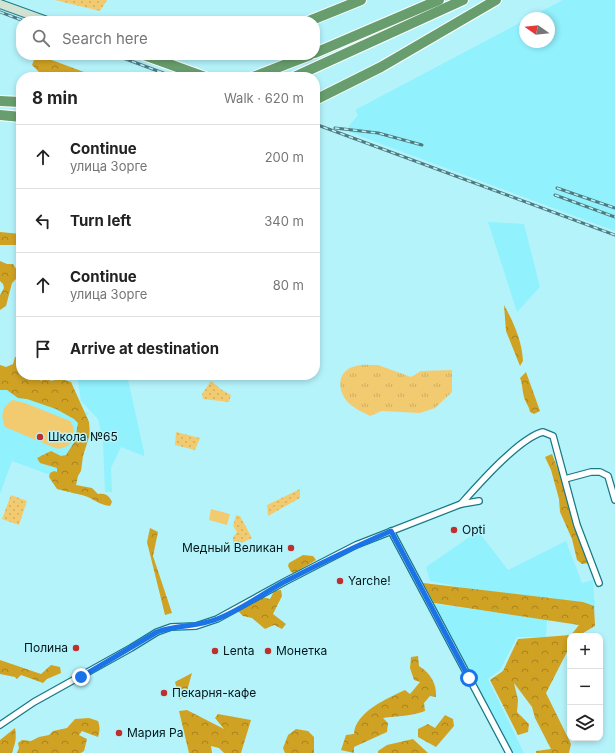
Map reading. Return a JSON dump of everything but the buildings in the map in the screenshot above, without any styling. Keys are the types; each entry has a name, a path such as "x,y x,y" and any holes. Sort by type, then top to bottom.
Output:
{"highway":[{"path":"320,17 361,0"},
{"path":"320,51 439,0"},
{"path":"305,72 463,0"},
{"path":"320,98 381,67 496,0"},
{"path":"158,60 191,72"},
{"path":"266,72 297,60"},
{"path":"0,101 16,102"},
{"path":"0,115 16,117"}],"street":[{"path":"0,4 33,16"},
{"path":"461,504 482,481 520,446 537,434 543,432 553,436 577,525 599,583"},
{"path":"564,479 591,472 604,474 608,476 615,500"},
{"path":"0,725 34,702 81,677 157,632 170,627 196,626 217,619 286,581 356,546 461,504 480,501"},
{"path":"391,531 508,753"}],"shaded area":[{"path":"563,0 615,0 615,231 349,132 349,126 358,115 355,110 519,23 519,48 555,48 555,12 540,12"},
{"path":"488,222 524,224 540,287 517,312"},
{"path":"78,380 128,380 144,456 121,447 111,468 112,492 105,492 103,443 98,419 81,401"},
{"name":"Школа №65","path":"0,381 88,413 64,480 12,461 0,494"},
{"path":"478,531 508,570 566,541 582,583 593,580 595,608 518,598 430,581 426,567"},
{"path":"434,604 547,619 546,637 517,637 500,670 488,679 524,753 514,753"}],"green space":[{"path":"55,0 107,0 100,11"},
{"path":"34,60 52,60 84,72 39,72 32,65"},
{"path":"0,232 16,234 16,245 0,245"},
{"path":"0,261 7,264 13,264 16,269 16,279 12,283 6,306 0,310 0,295 4,288 0,281"},
{"path":"504,305 519,339 523,361 520,366 506,331"},
{"path":"16,357 16,380 64,380 71,382 89,422 90,434 76,485 92,488 98,494 106,495 112,502 110,506 83,495 57,489 49,477 50,473 54,471 57,472 57,468 40,463 37,458 51,451 61,456 66,455 75,441 78,423 74,419 56,409 27,399 18,398 7,390 0,390 0,365 6,367 13,364"},
{"path":"361,365 378,365 411,377 421,371 452,370 452,392 435,408 420,413 382,411 370,416 355,408 346,400 340,383 344,372 349,368"},
{"path":"526,372 540,411 534,414 530,412 523,395 520,378"},
{"path":"211,381 231,395 229,402 203,399 202,394"},
{"path":"13,400 25,403 70,421 74,430 72,440 65,447 55,448 5,427 2,415 3,411 6,405"},
{"path":"176,432 200,438 195,450 175,445"},
{"path":"552,454 565,487 590,563 582,564 577,560 572,539 560,512 559,499 551,470 545,457"},
{"path":"300,489 300,498 268,516 267,505"},
{"path":"11,495 27,501 19,525 2,519"},
{"path":"211,509 230,514 227,525 209,520"},
{"path":"236,515 240,516 252,538 233,547 233,537 237,532 233,526"},
{"path":"150,528 158,532 153,556 172,613 165,615 147,542"},
{"path":"303,555 313,556 316,560 294,573 291,572 288,566 289,563"},
{"path":"423,583 583,602 594,606 595,626 583,633 573,633 579,625 434,603"},
{"path":"281,590 282,596 273,614 286,624 282,629 274,625 265,629 252,618 243,616 238,611 262,597 270,599 274,591"},
{"path":"567,635 567,652 546,693 567,736 567,741 570,741 571,744 569,753 536,753 536,751 551,749 535,718 532,707 514,683 518,700 517,712 529,724 528,732 518,735 490,680 503,671 518,639"},
{"path":"418,656 419,666 432,679 436,692 436,697 430,696 424,703 425,711 410,715 383,718 388,723 387,732 354,747 354,753 341,750 346,735 354,734 360,719 366,713 382,702 405,690 410,694 420,682 414,680 410,668 411,657"},
{"path":"0,660 41,674 51,665 60,667 61,673 47,679 43,683 21,675 17,679 15,677 0,674"},
{"path":"192,673 187,691 180,700 175,682"},
{"path":"187,710 224,729 215,718 218,714 251,720 241,753 224,753 219,748 211,746 212,753 189,753 179,711"},
{"path":"445,715 453,719 454,726 436,747 418,737 418,729 428,724 435,728"},
{"path":"89,718 98,721 100,729 99,735 98,737 82,731 79,735 87,739 84,751 81,753 17,753 19,748 18,743 22,740 31,741 39,737 49,735 53,731 67,728 75,719"},
{"path":"15,728 16,739 12,753 0,753 0,740"},
{"path":"296,729 308,731 314,737 314,753 285,753 283,748 288,735"},
{"path":"413,739 428,753 378,753 378,751 387,745"}],"railway":[{"path":"0,12 16,18"},
{"path":"128,60 161,72"},
{"path":"320,126 615,235"},
{"path":"335,128 378,133 422,145"},
{"path":"557,188 615,208"},
{"path":"555,195 615,217"}],"place":[{"name":"Школа №65","path":"40,437"},
{"name":"Opti","path":"454,530"},
{"name":"Медный Великан","path":"291,548"},
{"name":"Yarche!","path":"340,581"},
{"name":"Полина","path":"76,648"},
{"name":"Lenta","path":"215,651"},
{"name":"Монетка","path":"268,651"},
{"name":"Пекарня-кафе","path":"164,693"},
{"name":"Мария Ра","path":"119,733"}],"route":[{"path":"81,677 157,632 170,627 196,626 217,619 286,581 356,546 391,531 411,566 469,678"}]}
